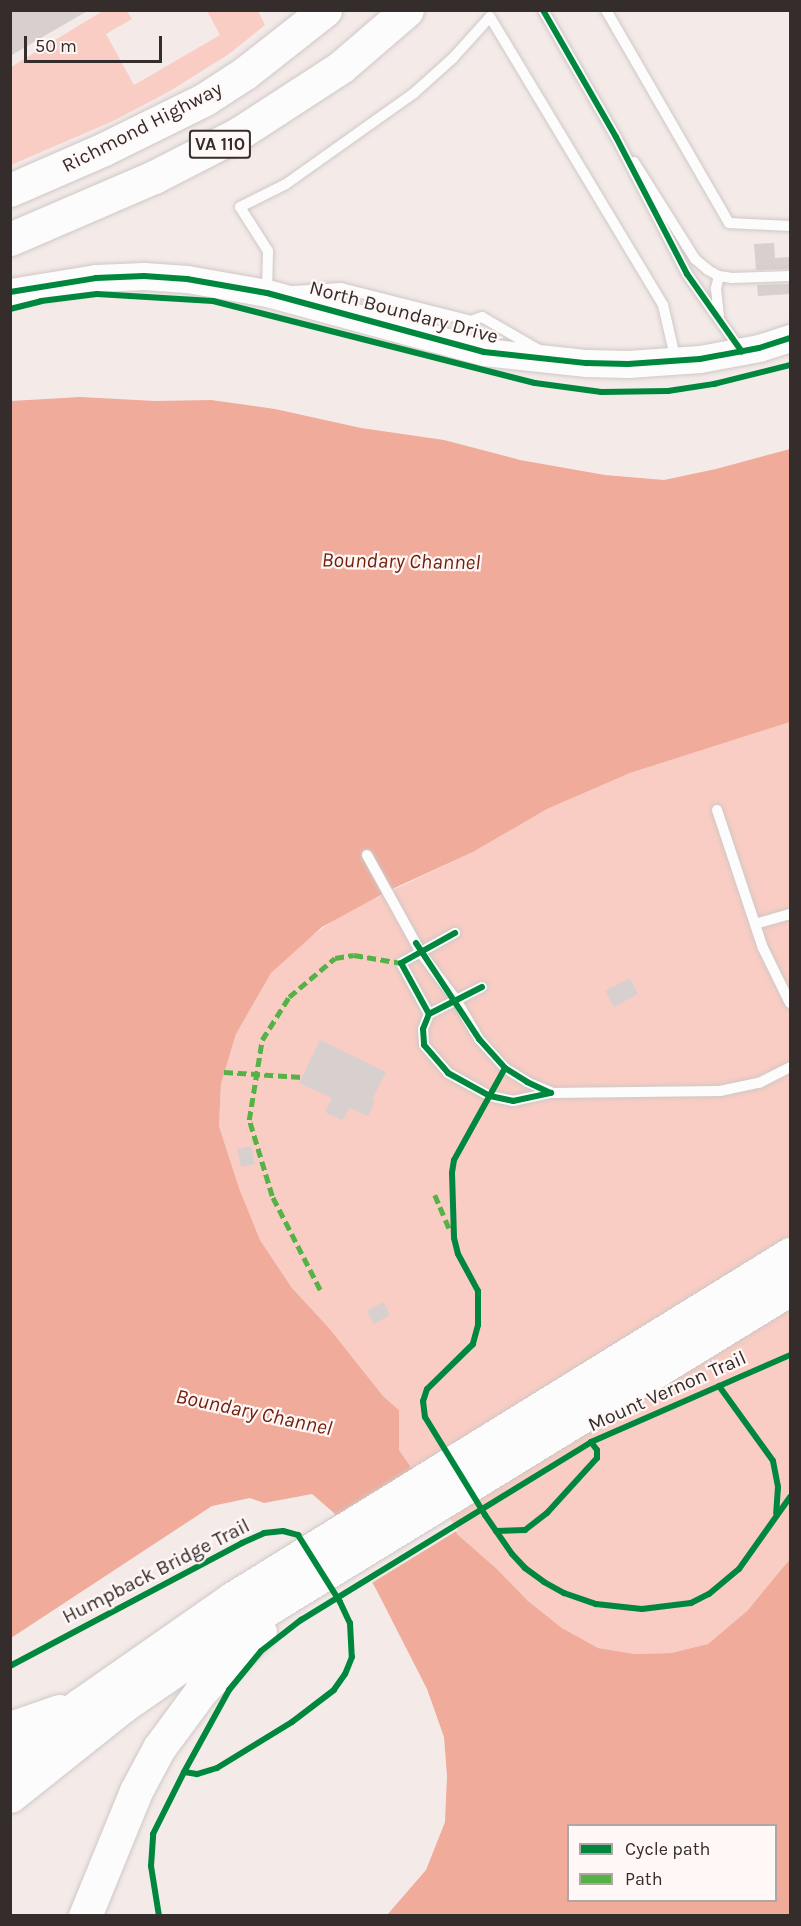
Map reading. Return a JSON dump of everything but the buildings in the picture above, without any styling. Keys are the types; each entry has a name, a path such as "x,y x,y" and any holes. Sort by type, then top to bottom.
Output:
{"highway":[{"name":"Richmond Highway","path":"10,190 114,144 205,99 245,73 325,10"},
{"name":"VA 110","path":"10,239 154,177 238,134 341,67 407,10"},
{"path":"10,1761 81,1704 184,1630 283,1583 491,1453 790,1254"},
{"path":"491,1453 790,1288"},
{"path":"10,1796 123,1706 238,1627 283,1583"},
{"path":"85,1916 136,1791 159,1748 201,1691 240,1649 276,1617 283,1583"},
{"path":"10,1728 81,1704"}],"street":[{"name":"North Boundary Drive","path":"10,292 96,278 144,276 210,282 267,293 484,352 609,364 676,362 742,352 790,338"}],"lane":[{"path":"543,10 616,137 673,248 721,324 742,352"},
{"path":"606,10 729,223 790,226"},
{"path":"267,293 268,251 240,207 286,184 414,93 453,58 490,17 663,305 676,362"},
{"path":"616,137 648,182 695,259 719,276 750,278 790,276"},
{"path":"719,276 716,308 721,324"},
{"path":"717,810 754,924 770,966 790,1003"},
{"path":"367,855 421,952 456,1000 479,1039 505,1068 551,1093"},
{"path":"754,924 790,914"},
{"path":"429,1014 401,963 455,933"},
{"path":"482,987 429,1014 423,1029 423,1045 448,1073 490,1096 513,1101 551,1093 720,1091 759,1083 790,1067"}],"shaded area":[{"path":"127,11 132,19 106,34 134,85 220,35 207,11 258,11 265,25 229,54 170,91 113,121 11,165 11,67 101,12"},
{"path":"790,722 790,1559 747,1611 708,1644 671,1653 635,1654 598,1648 562,1628 528,1601 497,1569 458,1535 399,1450 399,1410 383,1396 329,1328 292,1288 260,1240 239,1188 219,1126 221,1084 236,1034 271,973 301,944 342,914 473,852 547,809 630,773"}],"water":[{"name":"Boundary Channel","path":"80,397 155,401 211,400 275,409 361,428 444,440 520,460 605,475 664,480 790,449 790,722 630,773 547,809 473,852 390,890 322,927 271,973 236,1034 221,1084 219,1126 239,1188 260,1240 292,1288 329,1328 383,1396 399,1410 399,1450 458,1535 497,1569 528,1601 562,1628 598,1648 635,1654 671,1653 708,1644 747,1611 790,1559 790,1915 387,1915 426,1870 445,1822 447,1776 444,1737 427,1689 377,1591 334,1513 312,1494 264,1503 250,1498 212,1506 11,1638 11,401"}],"pier":[{"path":"416,1470 458,1530 370,1584 335,1521"}],"marked path":[{"path":"320,1290 272,1196 249,1120 262,1040 289,997 335,958 354,955 401,963"},
{"path":"224,1072 302,1077"},
{"path":"435,1195 450,1230"}],"cycle path":[{"path":"543,10 616,137 687,274 742,352"},
{"path":"10,292 96,278 144,276 187,279 267,293 484,352 586,363 628,364 700,359 759,348 790,338"},
{"path":"10,309 41,301 97,294 213,301 535,383 601,392 668,391 714,384 790,365"},
{"path":"429,1014 401,963 455,933"},
{"path":"416,943 479,1039 505,1068 551,1093"},
{"path":"482,987 429,1014 423,1029 424,1045 448,1073 490,1096 513,1101 551,1093"},
{"path":"505,1068 454,1160 452,1173 454,1238 458,1254 478,1291 478,1325 473,1344 427,1389 423,1401 425,1417 485,1515 512,1554 525,1568 544,1582 564,1593 596,1604 642,1609 691,1603 709,1594 739,1569 790,1497"},
{"name":"Mount Vernon Trail","path":"159,1916 151,1866 153,1834 229,1690 261,1651 301,1620 591,1442 790,1355"},
{"name":"Mount Vernon Trail","path":"719,1386 773,1461 778,1487 776,1513"},
{"name":"Mount Vernon Trail","path":"496,1531 525,1530 547,1513 597,1458 597,1450 591,1442"},
{"name":"Humpback Bridge Trail","path":"10,1666 242,1543 264,1533 283,1531 298,1535 340,1602 350,1623 352,1657 345,1674 334,1690 292,1722 217,1768 197,1774 184,1772"}]}
